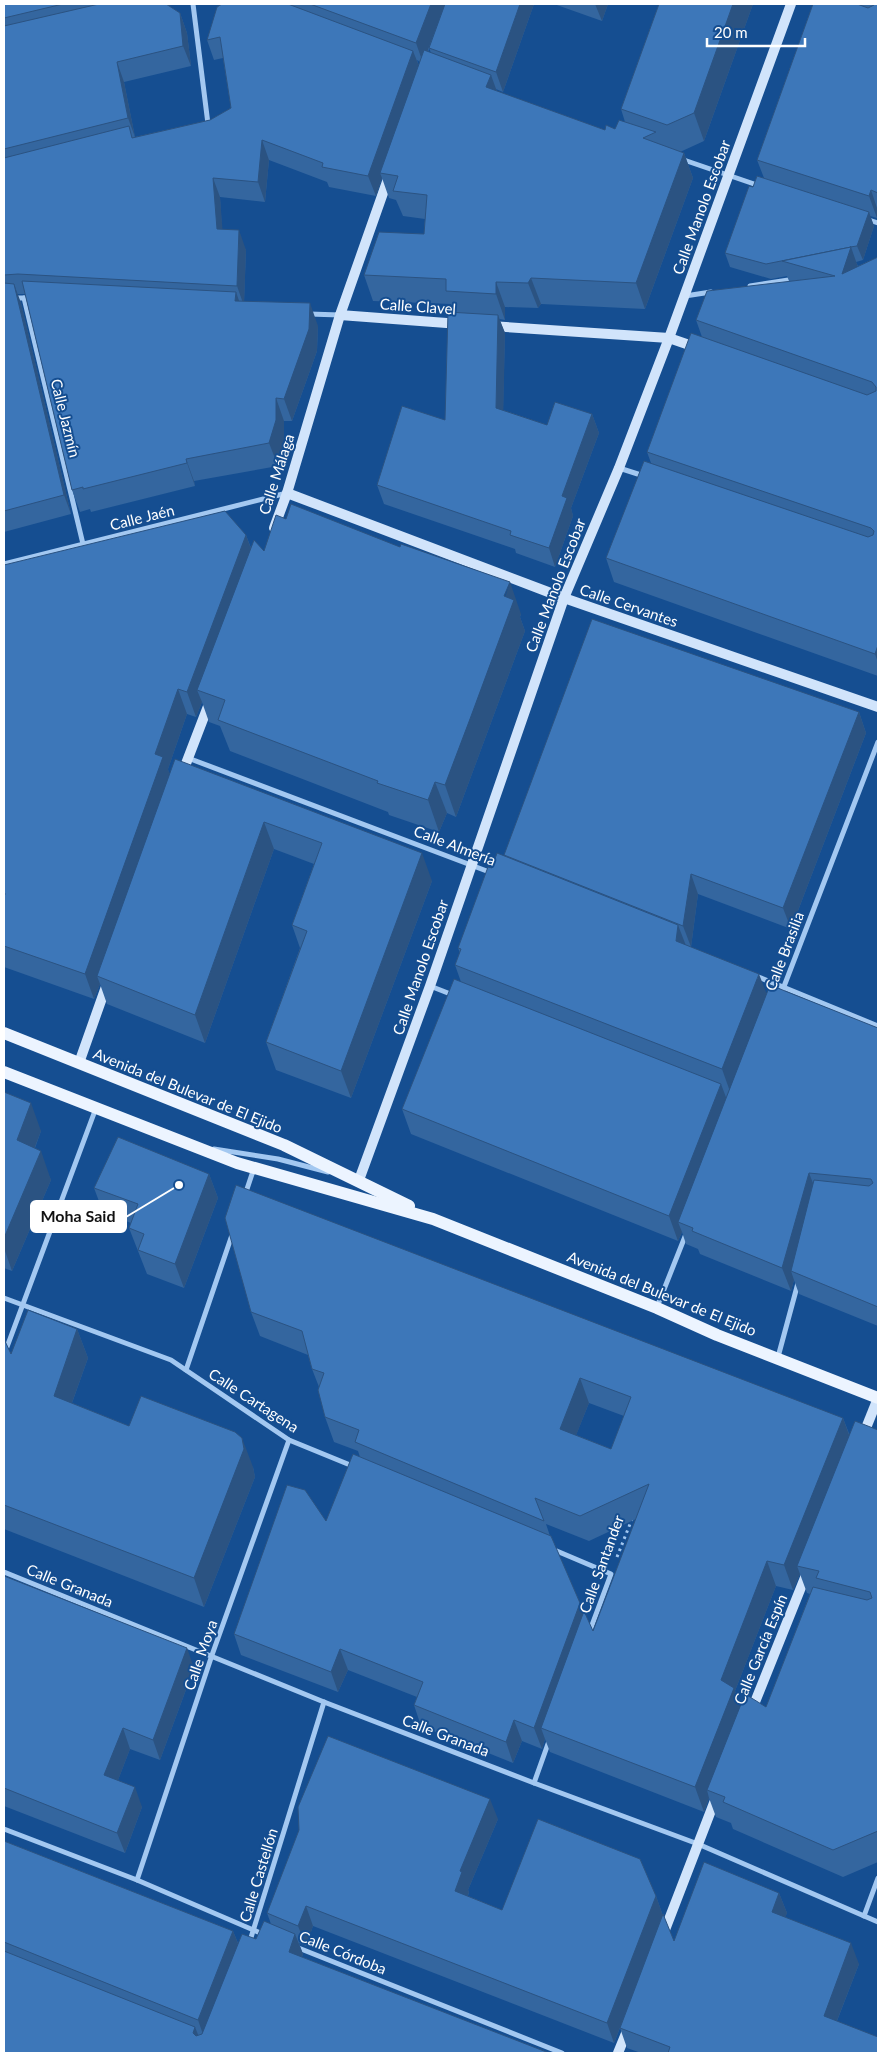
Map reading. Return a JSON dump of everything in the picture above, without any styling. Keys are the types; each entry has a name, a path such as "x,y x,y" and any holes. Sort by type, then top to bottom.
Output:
{"main road":[{"name":"Avenida del Bulevar de El Ejido","path":"4,1033 284,1146 359,1180 433,1219"},
{"name":"Avenida del Bulevar de El Ejido","path":"4,1072 254,1168 433,1219 657,1308 716,1335 878,1398"}],"street":[{"path":"193,4 210,123 200,126"},
{"name":"Calle Manolo Escobar","path":"359,1180 430,986 470,864 564,598 619,468 669,338 791,4"},
{"path":"674,157 766,188"},
{"name":"Calle Málaga","path":"270,539 287,493 340,315 392,170"},
{"path":"860,217 878,223"},
{"path":"742,287 799,278"},
{"path":"685,296 713,291"},
{"path":"4,298 34,298"},
{"name":"Calle Jazmín","path":"24,298 83,544"},
{"name":"Calle Clavel","path":"301,313 669,338 705,351"},
{"path":"619,468 647,477"},
{"name":"Calle Jaén","path":"4,564 287,493"},
{"name":"Calle Cervantes","path":"287,493 564,598 878,707"},
{"path":"178,785 212,694"},
{"name":"Calle Brasilia","path":"780,996 878,742"},
{"name":"Calle Almería","path":"188,758 498,875"},
{"path":"79,1063 112,971"},
{"path":"747,972 878,1026"},
{"path":"430,986 458,997"},
{"path":"4,1355 97,1108"},
{"name":"Avenida del Bulevar de El Ejido","path":"192,1145 278,1159 359,1180"},
{"path":"242,1204 254,1168"},
{"path":"186,1370 236,1223"},
{"path":"657,1308 689,1225"},
{"path":"778,1358 800,1273"},
{"name":"Calle Cartagena","path":"4,1298 171,1360 289,1440 363,1470"},
{"path":"856,1451 878,1398"},
{"name":"Calle Moya","path":"137,1880 212,1656 289,1440"},
{"path":"547,1547 611,1574"},
{"name":"Calle García Espín","path":"748,1718 799,1604 813,1558"},
{"name":"Calle Granada","path":"4,1572 324,1702 698,1844 878,1922"},
{"name":"Calle Santander","path":"588,1638 611,1574"},
{"name":"Calle Castellón","path":"247,1948 324,1702"},
{"path":"534,1783 551,1738"},
{"path":"660,1944 723,1781"},
{"path":"4,1829 137,1880 272,1938"},
{"path":"864,1916 878,1878"},
{"name":"Calle Córdoba","path":"290,1945 562,2053"},
{"path":"618,2053 632,2017"}],"path":[{"name":"Calle Santander","path":"611,1574 634,1511"}],"building":[{"path":"4,4 63,4 4,18"},
{"path":"99,4 166,4 180,13 183,46 117,62 128,118 4,149 4,26"},
{"path":"222,4 288,4 413,51 368,176 322,167 323,163 262,140 258,182 213,178 217,229 239,230 237,286 18,274 4,275 4,158 129,126 132,138 210,120 231,108 220,37 207,40 217,7"},
{"path":"310,4 431,4 416,43"},
{"path":"445,4 520,4 496,72 429,48"},
{"path":"659,4 733,4 694,113 667,125 621,109"},
{"path":"813,4 857,4 868,8 873,4 878,4 878,193 871,190 869,196 757,160"},
{"path":"424,50 491,75 486,87 605,130 606,125 615,129 619,120 656,132 643,138 684,153 636,283 531,278 528,283 496,282 496,294 446,291 446,279 364,275 379,232 424,234 427,195 393,191 398,176 380,173"},
{"path":"757,176 869,212 857,246 766,264 725,253 749,186 753,187"},
{"path":"851,247 842,274 878,257 878,645 875,654 606,558 644,461 868,537 873,535 874,531 871,528 647,452 691,333 867,395 876,391 876,387 872,382 696,320 707,291 835,276 782,261"},
{"path":"22,281 236,292 235,301 310,303 309,329 284,399 276,398 276,420 269,443 186,459 187,463 83,489 83,487 72,490"},
{"path":"4,283 14,284 64,495 4,511"},
{"path":"448,312 498,315 496,408 547,425 555,402 592,414 562,496 567,498 549,548 510,535 511,531 377,485 402,406 445,420"},
{"path":"291,504 400,547 401,544 510,582 504,596 514,600 470,719 445,785 435,782 428,800 377,783 378,781 218,720 225,700 197,690 254,540 264,551 276,515 286,519"},
{"path":"225,511 246,535 187,692 178,689 155,754 163,757 85,974 4,946 4,565"},
{"path":"592,619 859,712 783,908 691,874 683,926 504,855"},
{"path":"175,759 422,853 341,1071 266,1042 307,931 292,925 322,843 264,822 195,1015 97,976"},
{"path":"497,853 678,925 676,941 759,974 722,1069 455,965 461,949 458,948 488,867 492,868"},
{"path":"454,979 721,1084 669,1216 402,1109"},
{"path":"770,985 878,1028 878,1307 791,1271 814,1180 869,1186 873,1183 871,1179 809,1173 782,1268 692,1231 693,1228 678,1222"},
{"path":"4,1092 31,1103 17,1140 41,1151 4,1238"},
{"path":"118,1137 209,1174 175,1264 138,1250 144,1234 129,1228 138,1204 94,1188"},
{"path":"236,1185 843,1418 784,1565 767,1561 721,1680 734,1688 695,1787 541,1728 584,1611 593,1631 649,1484 580,1516 535,1498 544,1521 355,1442 359,1430 325,1417 318,1390 324,1373 312,1369 302,1331 251,1312 225,1218","holes":["580,1378 631,1397 611,1449 560,1429"]},
{"path":"28,1310 77,1329 54,1396 129,1426 141,1396 235,1432 242,1438 244,1449 194,1578 4,1505 4,1339 11,1354"},
{"path":"855,1421 878,1430 878,1831 833,1850 723,1802 725,1797 707,1790 745,1694 766,1707 813,1587 867,1600 872,1598 870,1592 816,1578 819,1571 797,1566"},
{"path":"353,1454 551,1536 580,1603 534,1728 514,1720 506,1742 414,1705 423,1682 340,1649 331,1672 234,1634 287,1485 305,1490 326,1521"},
{"path":"4,1576 187,1648 153,1740 123,1728 104,1775 135,1787 117,1833 4,1788"},
{"path":"328,1736 490,1799 460,1871 462,1872 455,1891 502,1910 538,1819 640,1859 656,1896 607,2023 306,1906 298,1926 267,1913 299,1830 298,1807"},
{"path":"4,1841 233,1931 198,2020 4,1942"},
{"path":"704,1862 779,1893 772,1912 851,1943 824,2016 878,2037 878,2053 668,2053 670,2047 620,2028 663,1914 674,1941"},
{"path":"264,1921 295,1934 289,1952 549,2053 4,2053 4,1951 195,2027 193,2033 196,2036 202,2034 242,1934 256,1939"}],"place":[{"name":"Moha Said","path":"179,1185"}]}
